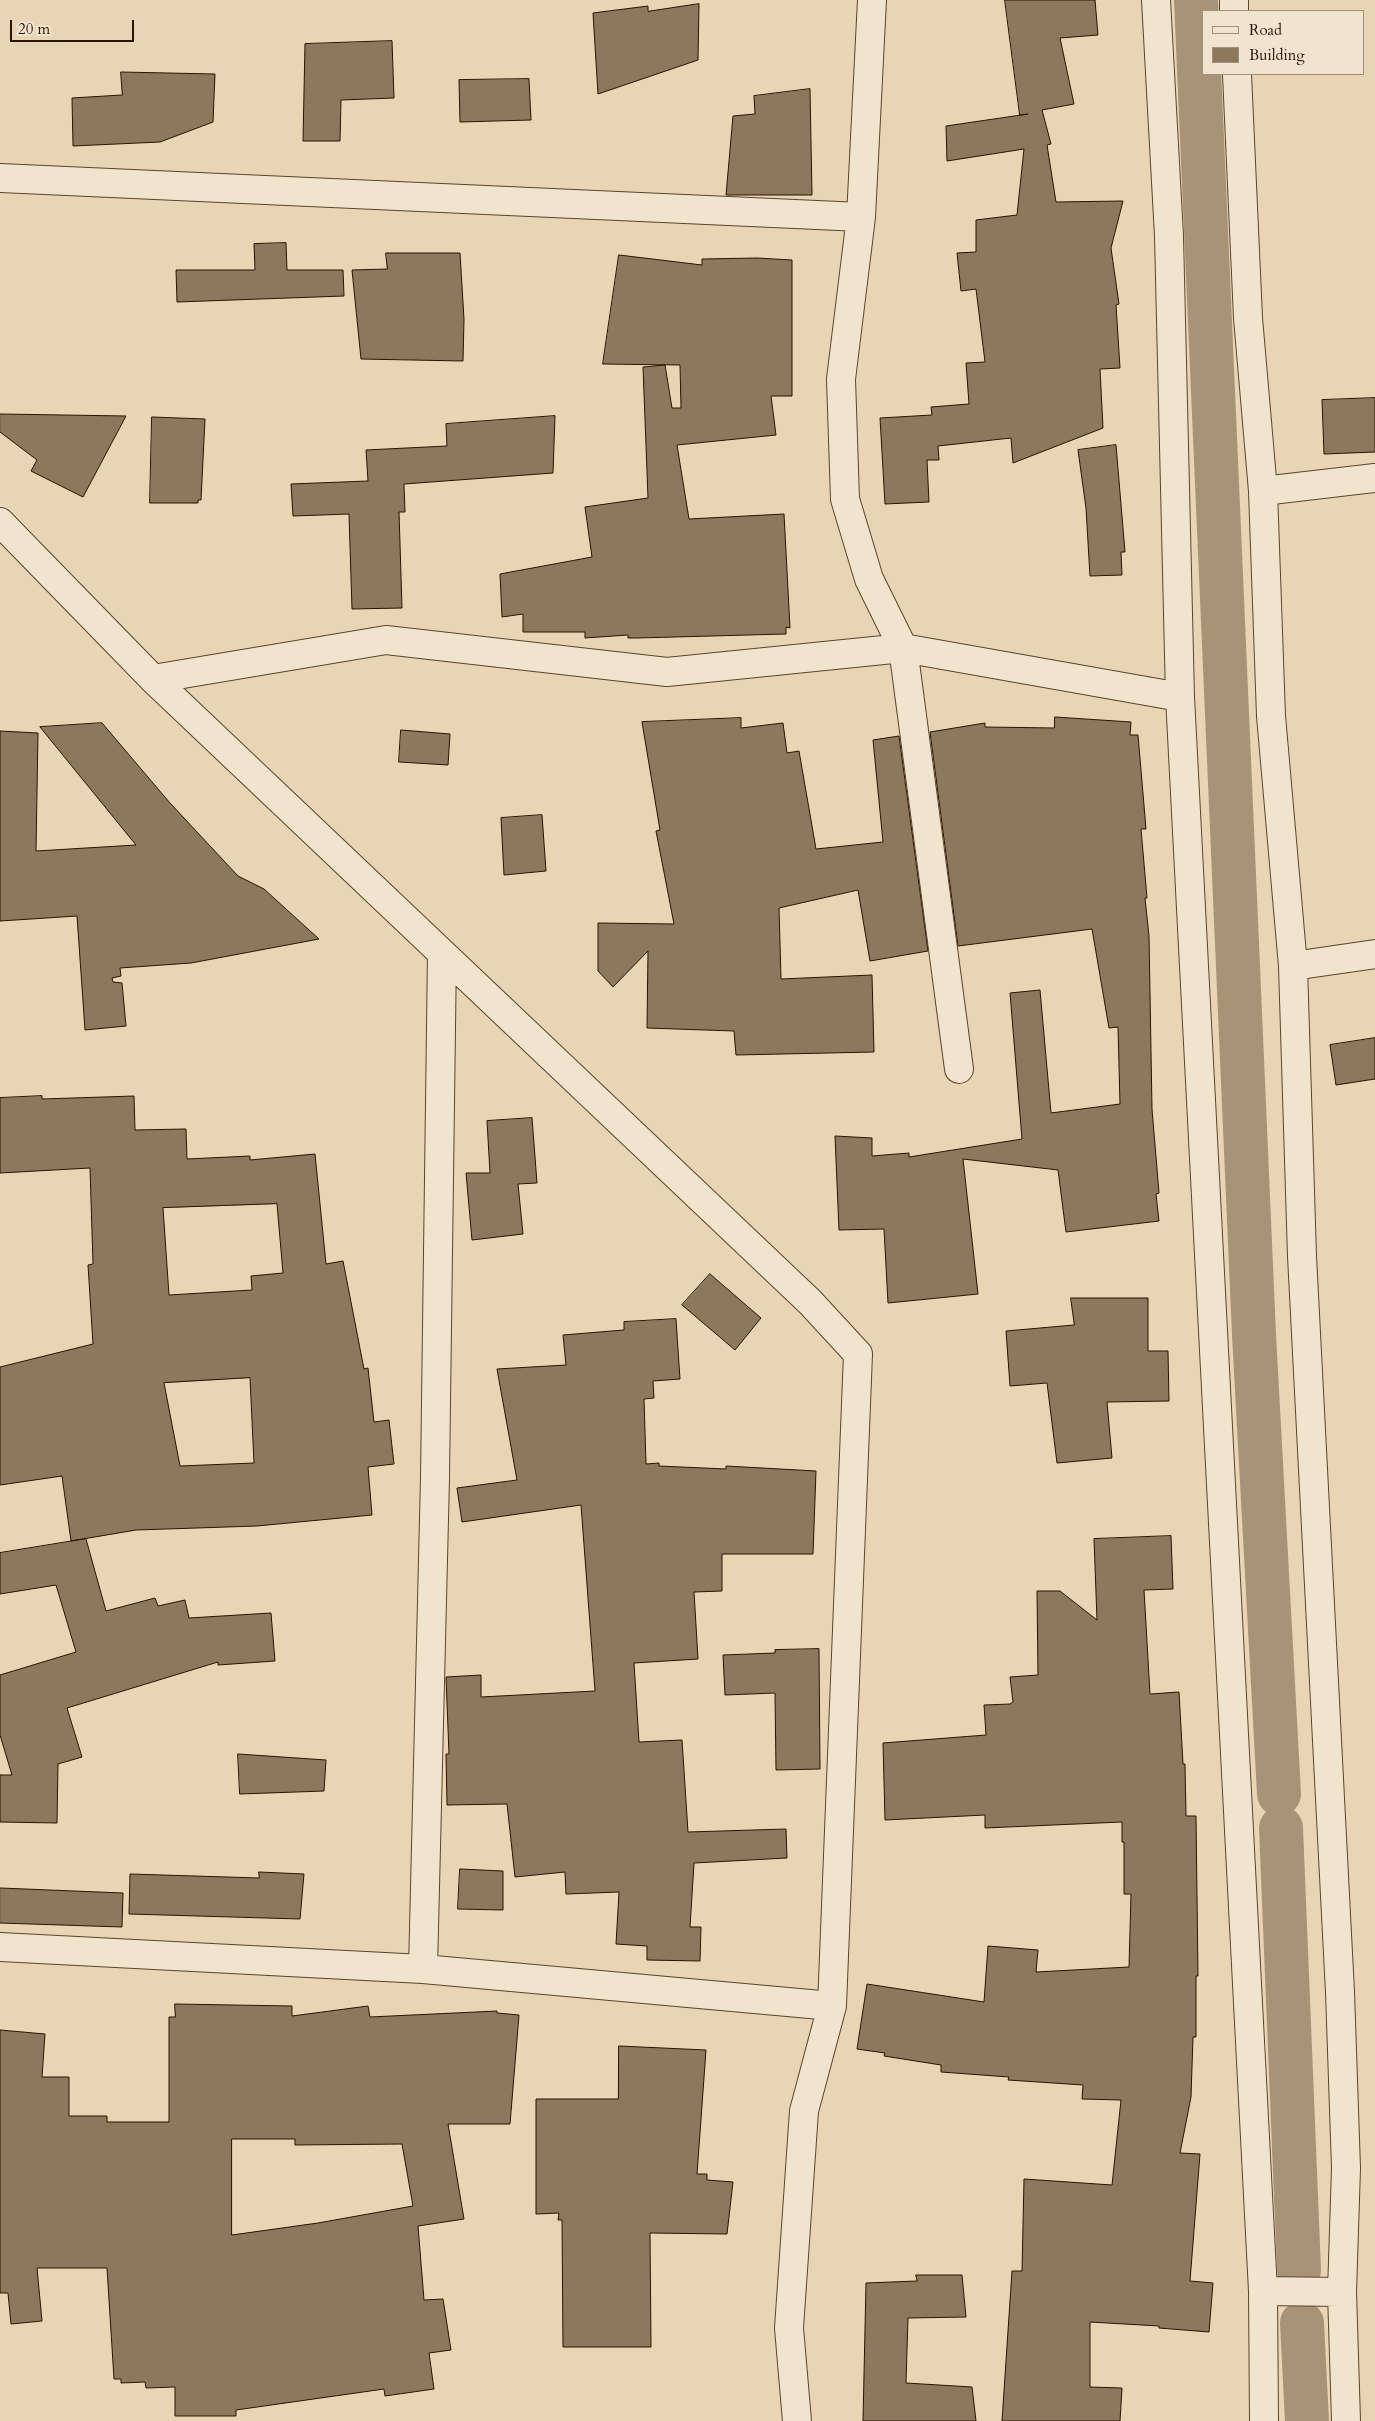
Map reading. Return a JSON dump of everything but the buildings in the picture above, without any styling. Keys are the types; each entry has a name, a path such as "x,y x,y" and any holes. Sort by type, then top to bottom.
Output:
{"street":[{"path":"872,0 862,217 841,379 845,499 870,579 903,648 959,1069"},
{"path":"1156,0 1169,236 1180,697 1263,2291 1264,2421"},
{"path":"1237,75 1248,318 1263,491 1271,716 1294,966 1302,1256 1340,2002 1346,2168 1342,2292 1346,2421"},
{"path":"0,178 862,217"},
{"path":"1263,491 1375,478"},
{"path":"0,522 153,679 810,1302 858,1354 832,2006 804,2111 789,2328 797,2421"},
{"path":"153,679 386,640 667,672 903,648 1180,697"},
{"path":"423,1969 435,1468 442,953"},
{"path":"1294,966 1375,954"},
{"path":"0,1947 423,1969 832,2006"},
{"path":"1263,2291 1342,2292"}],"waterway":[{"path":"1196,0 1254,1335 1279,1794"},
{"path":"1281,1828 1299,2270"},
{"path":"1302,2323 1307,2421"}]}
